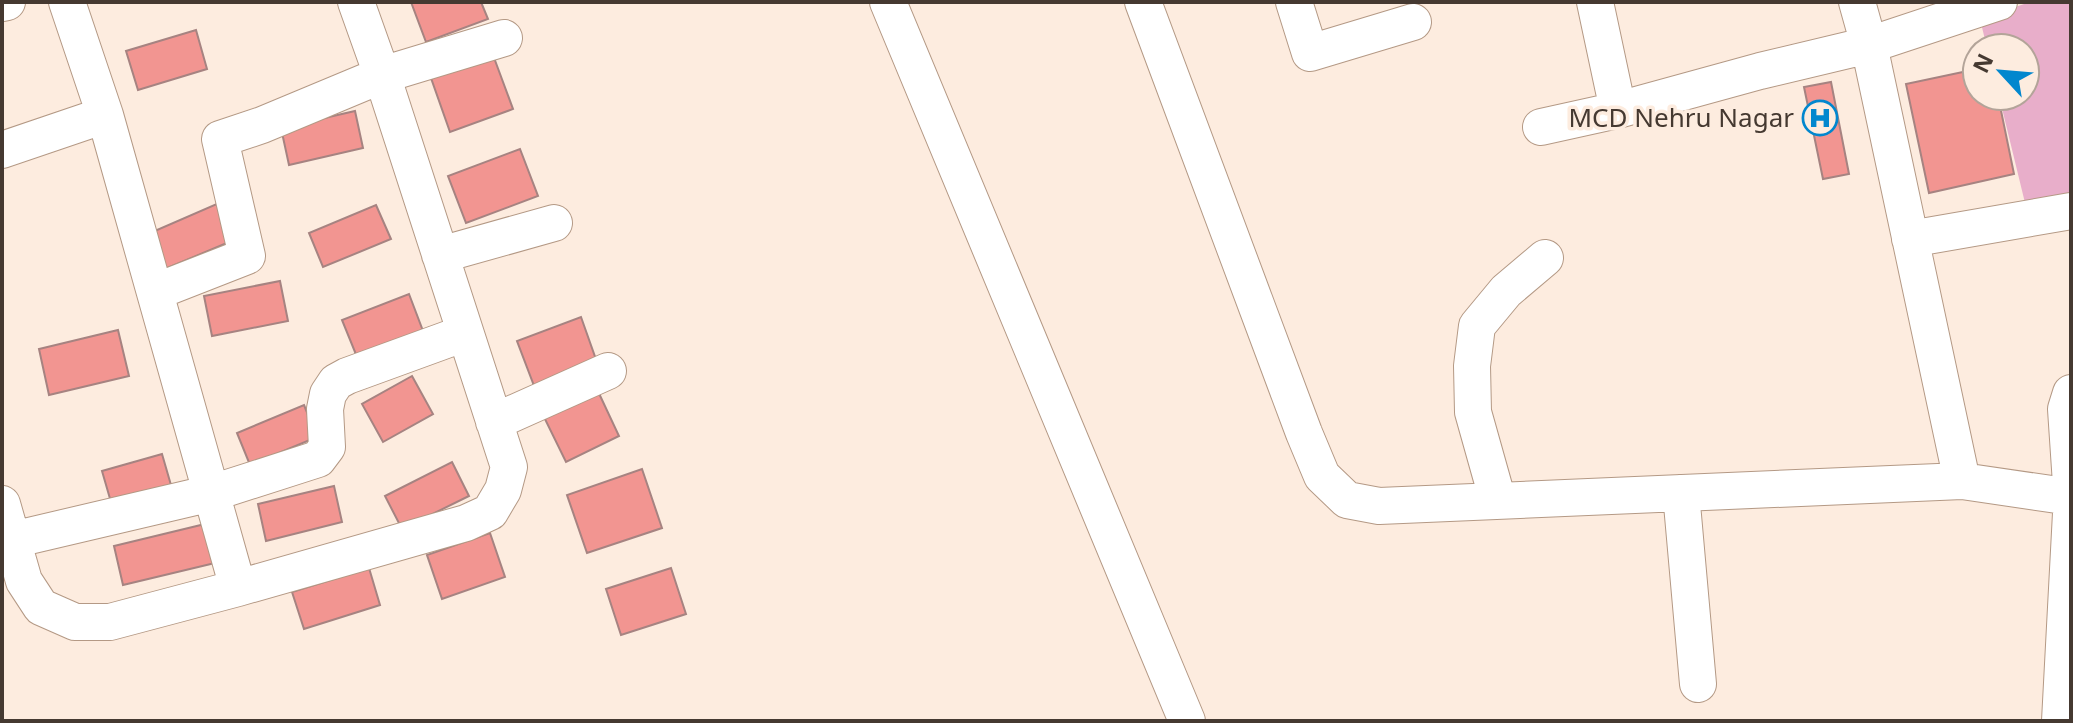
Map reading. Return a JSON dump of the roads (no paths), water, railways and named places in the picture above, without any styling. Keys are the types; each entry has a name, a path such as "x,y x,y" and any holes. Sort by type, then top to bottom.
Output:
{"street":[{"path":"67,2 105,115 238,588"},
{"path":"2,504 24,581 41,607 75,622 110,622 466,523 490,512 503,490 509,467 356,2"},
{"path":"888,2 1187,721"},
{"path":"1143,2 1304,433 1322,476 1347,500 1379,506 1962,481 2071,497"},
{"path":"1294,2 1310,53 1413,22"},
{"path":"1595,2 1618,110"},
{"path":"1857,2 1869,45 1962,481"},
{"path":"1541,127 1869,45 1999,2"},
{"path":"155,292 247,256 220,139 262,125 382,75 504,38"},
{"path":"2,150 105,115"},
{"path":"1910,239 2071,211"},
{"path":"440,255 554,223"},
{"path":"1498,501 1473,412 1472,366 1477,326 1506,291 1545,258"},
{"path":"12,540 212,493 318,459 327,447 325,409 328,394 336,382 465,333"},
{"path":"494,422 608,371"},
{"path":"2071,393 2066,409 2071,484"},
{"path":"1681,493 1698,684"},
{"path":"2060,721 2071,513"}],"place":[{"name":"MCD Nehru Nagar","path":"1820,118"}]}
